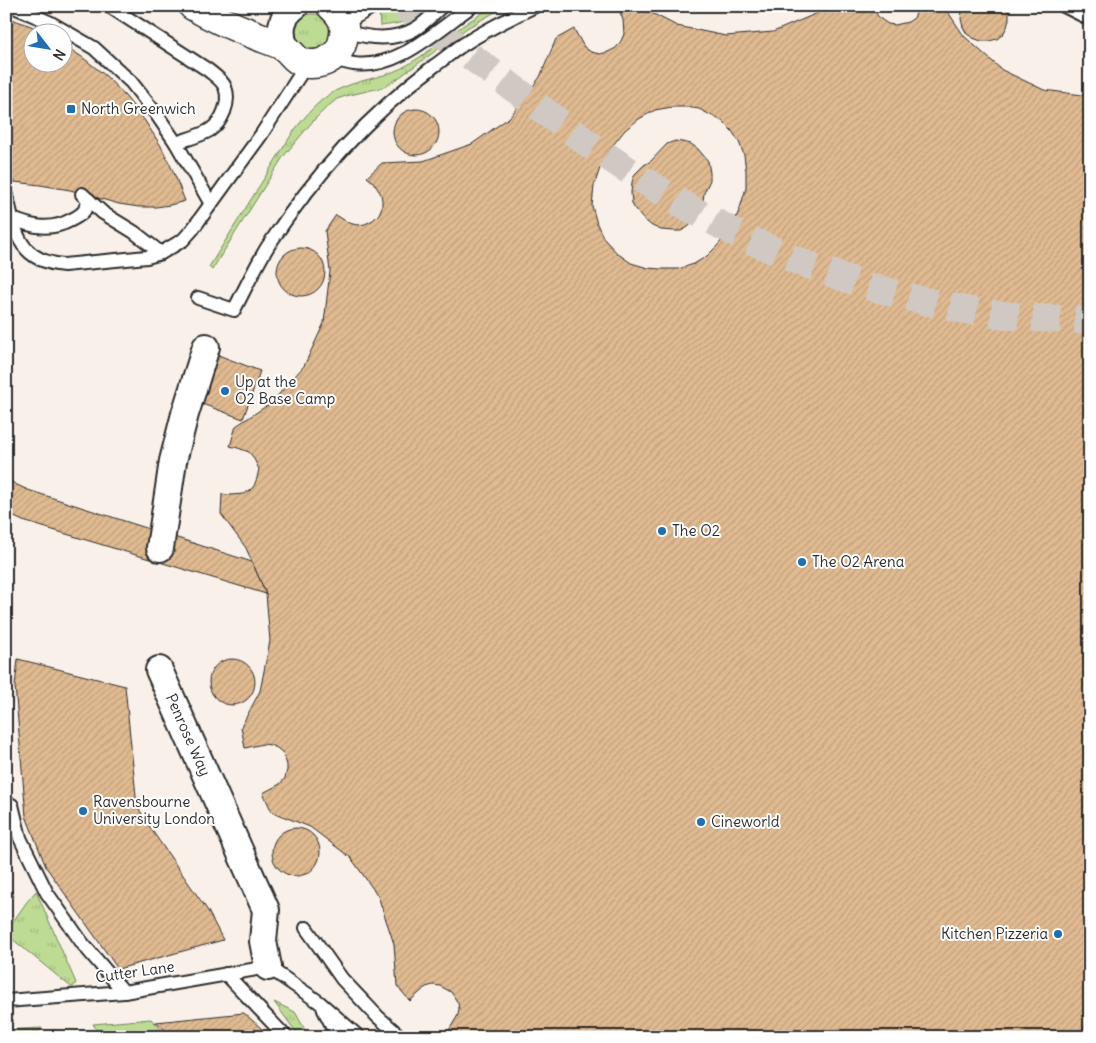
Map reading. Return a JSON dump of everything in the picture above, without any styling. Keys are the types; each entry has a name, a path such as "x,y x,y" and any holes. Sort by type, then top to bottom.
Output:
{"street":[{"path":"193,6 215,19 285,48"},
{"path":"295,6 285,16 281,37 285,48 294,58 319,61 339,51 343,41 343,20"},
{"path":"160,548 173,462 185,414 206,347"},
{"name":"Penrose Way","path":"159,670 266,910 263,941 268,967"}],"lane":[{"path":"12,6 49,22 94,48 131,82 176,143 210,204"},
{"path":"110,6 208,70 218,78 225,88 227,97 226,107 217,124 209,130 176,143"},
{"path":"343,20 374,6"},
{"path":"343,20 370,37 382,38 413,30 442,6"},
{"path":"6,192 15,231 20,241 35,257 44,261 64,265 134,259 160,253 183,240 319,61 371,64 390,60 418,45 472,6"},
{"path":"198,298 234,310 267,248 301,199 336,156 374,116 412,83 462,46 513,16 535,6"},
{"path":"1064,6 1090,19"},
{"path":"13,219 39,227 53,227 63,224 83,212 85,197 103,213 134,232 160,253"},
{"path":"12,804 20,838 47,893 83,944 124,992"},
{"path":"306,928 342,979 378,1017 401,1037"},
{"path":"268,967 319,1002 359,1037"},
{"name":"Cutter Lane","path":"6,1001 124,992 268,967"},
{"path":"226,974 286,1037"},
{"path":"319,1002 338,1037"}],"green space":[{"path":"384,6 433,6 421,15 408,20 380,26 379,10"},
{"path":"495,6 506,6 467,28 384,87 337,99 326,108 283,157 212,270 209,267 293,132 322,100 336,90 385,75 409,64 472,19"},
{"path":"313,14 320,15 326,19 330,25 330,39 326,45 320,49 313,50 306,49 300,45 296,39 295,32 296,25 300,19 306,15"},
{"path":"36,891 76,983 73,987 6,934"},
{"path":"274,1002 295,1012 304,1028 304,1036 296,1032"},
{"path":"151,1019 169,1037 101,1037 93,1024"},
{"path":"42,1028 33,1037 6,1037 6,1030"}],"building":[{"path":"792,6 820,6 809,11 801,11"},
{"name":"The O2","path":"828,6 873,6 877,15 882,20 888,24 895,25 908,22 914,18 919,6 944,6 964,36 1002,70 1044,90 1090,96 1090,1020 1077,1037 456,1037 448,1032 458,1015 459,1009 458,1003 451,992 440,986 433,985 426,987 410,1001 397,986 394,944 378,896 351,858 310,827 272,812 263,793 280,784 285,778 287,765 283,753 277,748 263,744 245,748 241,727 260,691 270,641 266,594 246,548 221,514 222,494 243,494 249,491 254,486 259,469 249,452 230,446 236,426 271,403 304,366 324,323 330,271 325,231 336,215 349,223 365,224 379,214 382,207 381,194 367,177 382,163 423,161 472,144 510,117 540,77 556,39 574,29 584,47 591,52 600,54 608,52 616,48 624,34 623,20 620,12 640,7 677,26 726,36 773,32 820,12","holes":["686,107 699,109 722,121 732,131 744,155 746,188 734,223 728,233 707,256 694,264 678,269 648,268 631,263 617,253 604,239 592,206 594,186 601,165 625,130 655,110"]},
{"path":"964,6 1007,6 1009,19 1003,34 997,39 981,41 967,34 961,19"},
{"name":"North Greenwich","path":"6,17 22,23 22,72 72,72 72,50 106,76 145,121 161,146 185,201 156,207 139,207 119,204 70,190 6,181"},
{"path":"411,109 421,109 435,119 439,132 435,145 429,151 421,155 411,155 397,145 393,137 393,127 403,113"},
{"path":"675,141 691,144 698,149 708,161 710,173 710,180 704,193 702,210 698,218 681,231 661,230 652,226 634,208 631,193 635,174 667,144"},
{"path":"301,248 310,250 318,255 323,263 325,272 323,281 318,289 310,294 301,296 292,294 284,289 279,281 277,272 279,263 284,255 292,250"},
{"name":"Up at the O2 Base Camp","path":"213,353 260,371 243,419 194,401"},
{"path":"6,478 28,490 252,562 266,594 23,521 6,513"},
{"name":"Ravensbourne University London","path":"18,659 125,686 137,806 208,911 223,940 118,969 46,867 26,816 15,686"},
{"path":"227,659 237,659 249,665 254,673 254,691 249,699 241,704 227,705 219,702 212,695 209,687 209,677 212,669 219,662"},
{"path":"6,694 10,734 6,735"},
{"path":"291,828 301,828 310,832 316,838 320,852 316,866 310,872 301,876 291,876 282,872 276,866 272,857 272,847 276,838 282,832"},
{"path":"11,889 14,897 6,900 6,891"},
{"path":"244,1013 271,1037 173,1037 156,1022"}],"tunnel":[{"path":"403,6 590,145 643,180 737,234 800,262 867,286 928,302 981,313 1090,320"}],"place":[{"name":"North Greenwich","path":"71,109"},
{"name":"Up at the O2 Base Camp","path":"225,391"},
{"name":"The O2","path":"662,531"},
{"name":"The O2 Arena","path":"802,562"},
{"name":"Ravensbourne University London","path":"83,811"},
{"name":"Cineworld","path":"701,822"},
{"name":"Kitchen Pizzeria","path":"1058,934"}]}
